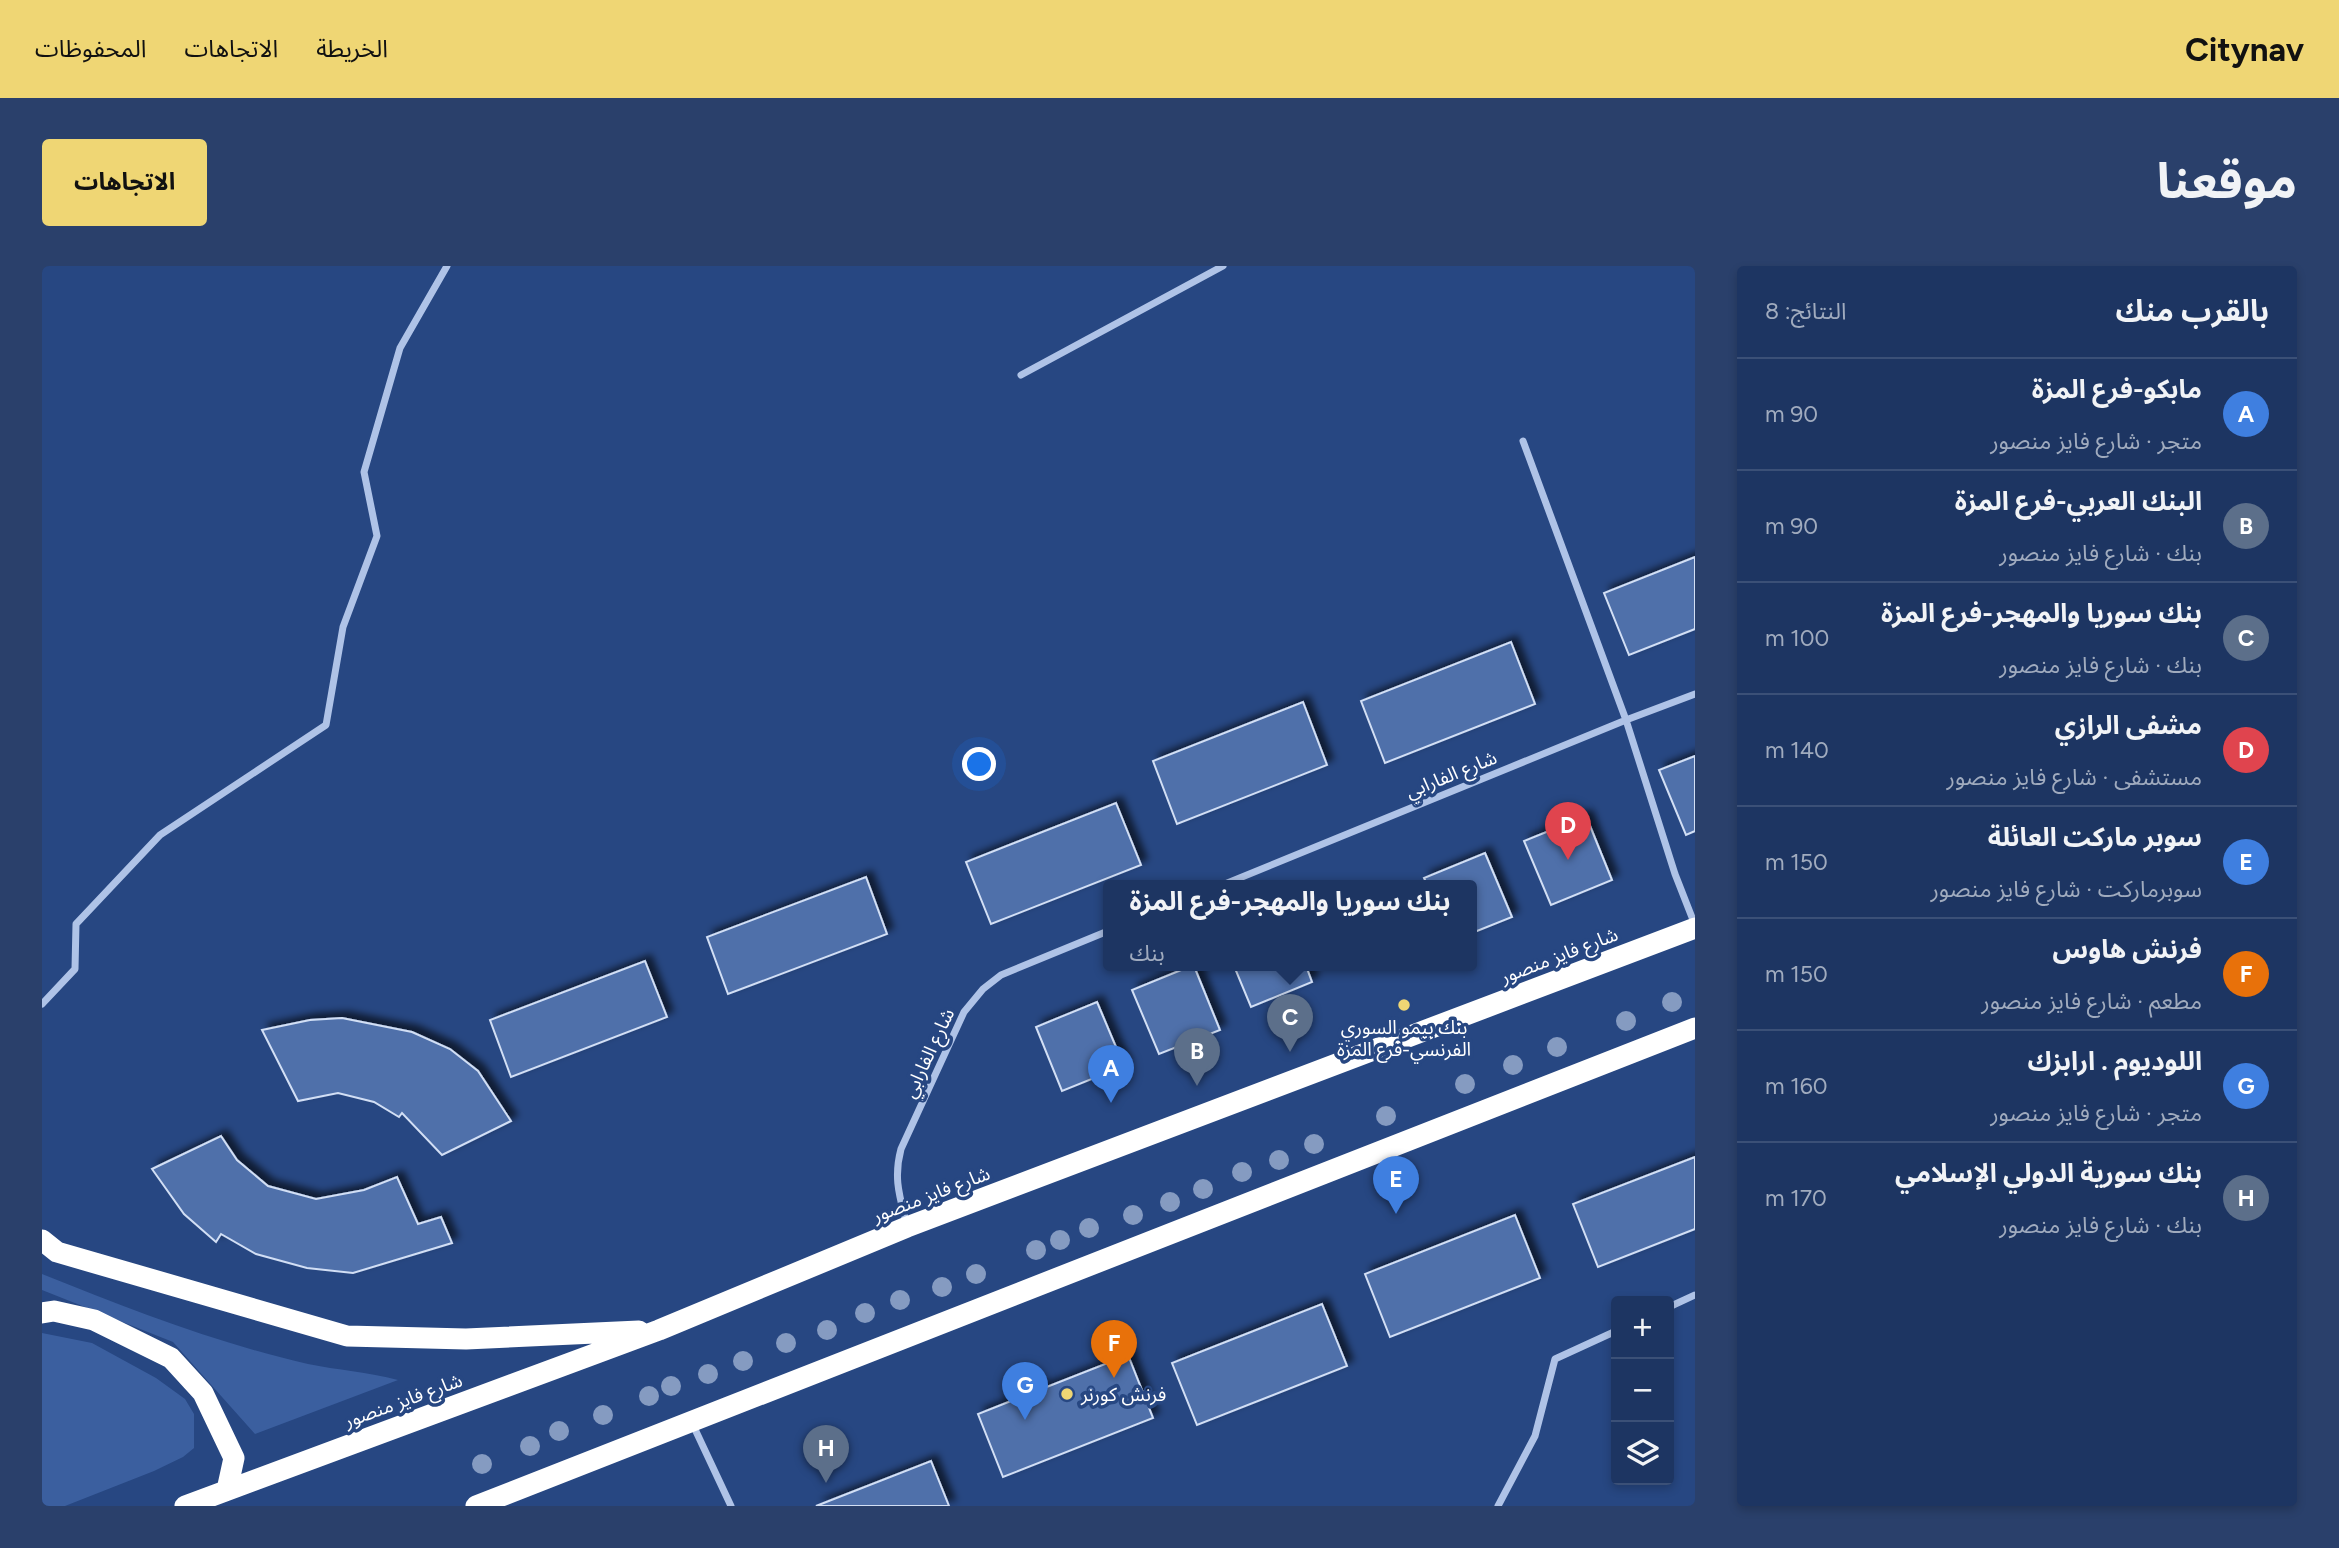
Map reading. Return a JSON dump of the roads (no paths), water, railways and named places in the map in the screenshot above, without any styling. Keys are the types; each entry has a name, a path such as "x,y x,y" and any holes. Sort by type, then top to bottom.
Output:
{"highway":[{"name":"شارع فايز منصور","path":"185,1506 659,1330 907,1227 1695,927"},
{"path":"476,1506 1695,1028"},
{"path":"42,1240 57,1252 347,1336 466,1339 659,1330"},
{"path":"42,1312 54,1311 94,1320 171,1358 203,1393 234,1458 227,1490"},
{"path":"515,1506 534,1483"}],"street":[{"path":"42,1004 75,969 76,924 160,835 326,725 343,627 377,537 364,472 400,348 447,266"},
{"path":"1021,375 1223,266"},
{"path":"1523,441 1626,720 1675,874 1695,927"},
{"name":"شارع الفارابي","path":"1235,880 1695,694"},
{"name":"شارع الفارابي","path":"907,1227 896,1182 896,1167 901,1149 964,1012 983,989 1002,975 1103,934"},
{"path":"1674,1305 1695,1295"},
{"path":"1498,1506 1535,1436 1555,1359 1611,1333"},
{"path":"692,1421 731,1506"}],"place":[{"name":"مشفى الرازي","path":"1568,860"},
{"name":"بنك بيمو السوري الفرنسي-فرع المزة","path":"1404,1005"},
{"name":"بنك سوريا والمهجر-فرع المزة","path":"1290,1052"},
{"name":"البنك العربي-فرع المزة","path":"1197,1086"},
{"name":"مابكو-فرع المزة","path":"1111,1103"},
{"name":"سوبر ماركت العائلة","path":"1396,1214"},
{"name":"فرنش هاوس","path":"1114,1378"},
{"name":"فرنش كورنر","path":"1067,1394"},
{"name":"اللوديوم . ارابزك","path":"1025,1420"},
{"name":"بنك سورية الدولي الإسلامي","path":"826,1483"}]}
